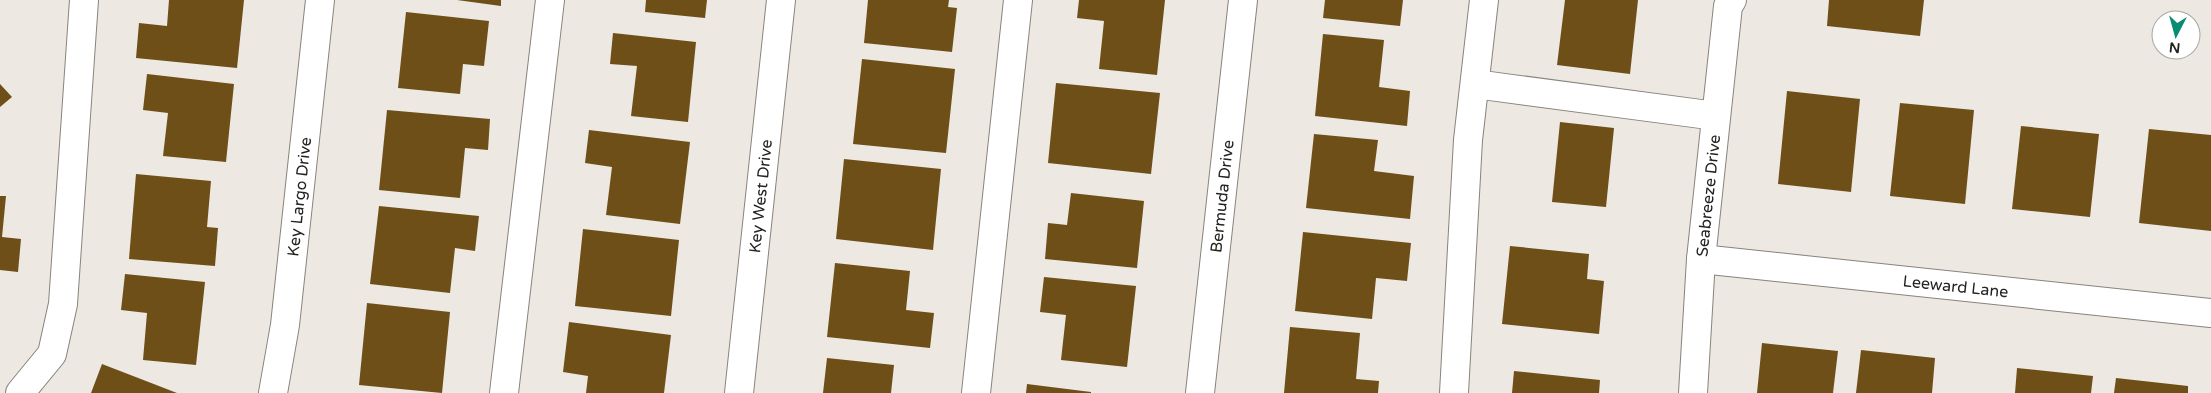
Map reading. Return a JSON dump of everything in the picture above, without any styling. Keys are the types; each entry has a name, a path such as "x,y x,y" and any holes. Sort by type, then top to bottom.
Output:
{"street":[{"path":"20,393 52,354 63,304 84,0"},
{"name":"Key Largo Drive","path":"273,393 284,326 320,0"},
{"path":"504,393 550,0"},
{"name":"Key West Drive","path":"739,393 781,0"},
{"path":"976,393 1018,0"},
{"name":"Bermuda Drive","path":"1200,393 1243,0"},
{"path":"1454,393 1468,140 1484,0"},
{"name":"Seabreeze Drive","path":"1693,393 1701,259 1728,6 1732,0"},
{"path":"1475,84 1716,116"},
{"name":"Leeward Lane","path":"1701,259 2211,313"}],"building":[{"path":"169,0 244,0 237,68 136,58 139,23 167,26"},
{"path":"457,0 501,0 501,6"},
{"path":"646,0 707,0 705,18 645,12"},
{"path":"868,0 949,0 948,7 957,8 952,52 864,43"},
{"path":"1079,0 1165,0 1157,75 1099,69 1104,21 1077,18"},
{"path":"1325,0 1403,0 1400,26 1323,18"},
{"path":"1565,0 1638,0 1630,74 1557,65"},
{"path":"1829,0 1924,0 1920,36 1827,26"},
{"path":"406,12 489,21 484,66 463,64 460,94 398,88"},
{"path":"613,33 696,42 688,122 631,116 637,66 610,64"},
{"path":"1323,34 1384,40 1379,87 1410,91 1407,126 1315,116"},
{"path":"862,59 955,69 946,153 853,144"},
{"path":"147,74 234,84 226,162 163,156 168,113 143,110"},
{"path":"1056,83 1160,93 1151,174 1048,163"},
{"path":"0,84 12,97 0,107"},
{"path":"1787,91 1860,99 1851,192 1778,184"},
{"path":"1900,103 1974,110 1965,204 1890,196"},
{"path":"387,110 490,119 488,150 465,148 460,198 379,190"},
{"path":"1560,122 1614,128 1606,207 1552,202"},
{"path":"2021,126 2099,134 2090,217 2012,209"},
{"path":"2149,129 2211,135 2211,231 2139,223"},
{"path":"589,130 690,142 680,224 606,215 612,167 585,163"},
{"path":"1314,134 1378,140 1374,171 1414,176 1410,219 1306,208"},
{"path":"844,159 941,169 933,250 836,239"},
{"path":"136,174 211,181 207,227 218,228 215,266 129,259"},
{"path":"1071,193 1144,201 1137,268 1045,259 1048,223 1067,225"},
{"path":"0,196 6,196 2,237 21,239 18,272 0,270"},
{"path":"379,206 479,216 475,251 455,248 450,293 370,284"},
{"path":"583,229 679,240 671,316 575,306"},
{"path":"1303,232 1411,243 1407,281 1376,278 1372,319 1295,311"},
{"path":"1510,246 1589,254 1587,279 1604,281 1599,334 1502,324"},
{"path":"835,263 910,271 906,310 934,313 930,348 827,337"},
{"path":"125,274 205,282 196,365 143,360 147,313 121,310"},
{"path":"1044,277 1136,286 1127,367 1061,360 1066,315 1040,312"},
{"path":"367,303 450,312 442,393 359,385"},
{"path":"569,322 671,335 664,393 586,393 588,376 563,372"},
{"path":"1290,327 1360,333 1356,379 1379,381 1378,393 1284,393"},
{"path":"1762,343 1838,351 1833,393 1757,393"},
{"path":"1861,350 1935,358 1932,393 1856,393"},
{"path":"827,358 894,365 891,393 823,393"},
{"path":"102,364 177,393 91,393"},
{"path":"2017,368 2093,376 2091,393 2015,393"},
{"path":"1514,371 1600,380 1599,393 1512,393"},
{"path":"2116,378 2188,386 2188,393 2114,393"},
{"path":"1027,384 1091,392 1091,393 1026,393"}]}
